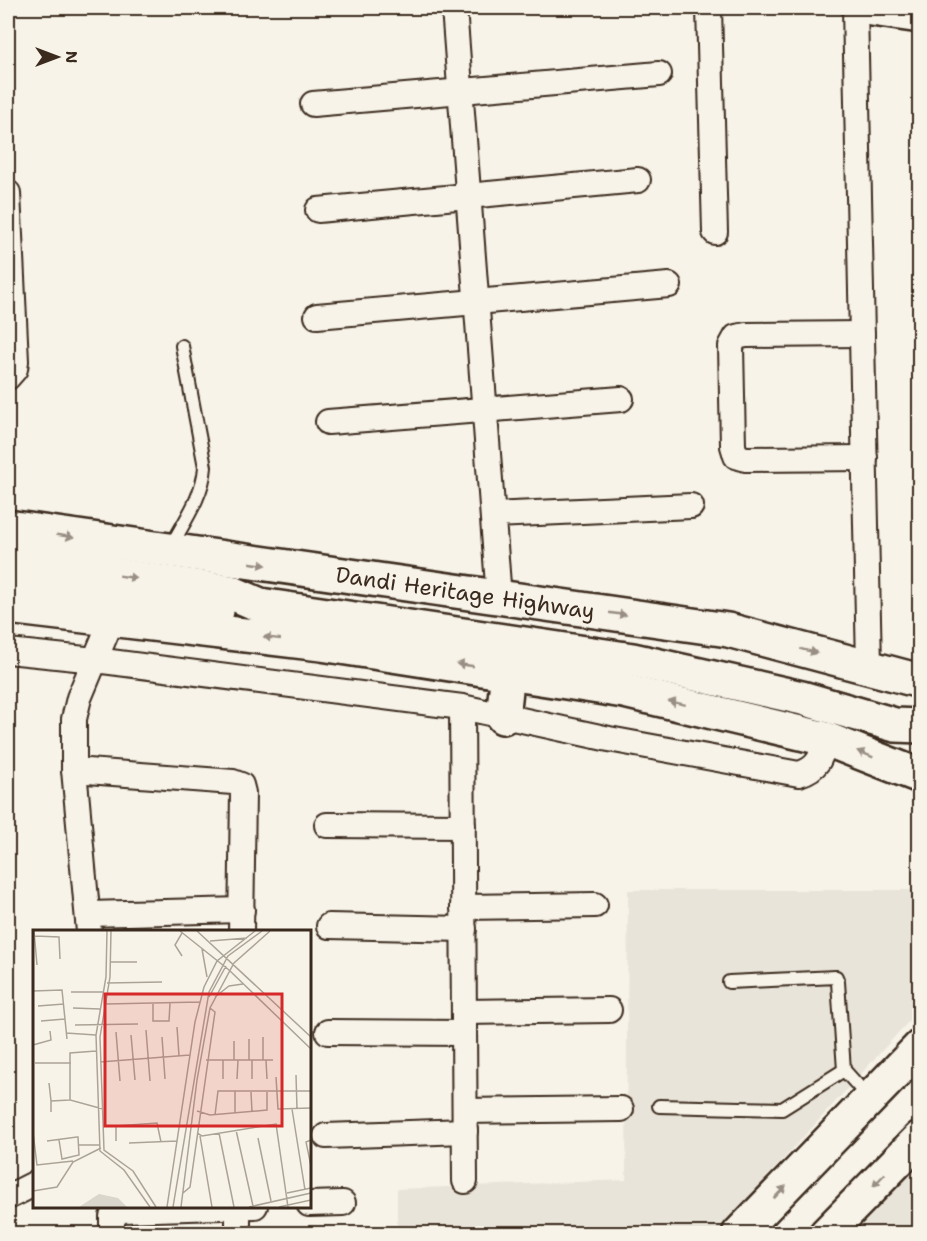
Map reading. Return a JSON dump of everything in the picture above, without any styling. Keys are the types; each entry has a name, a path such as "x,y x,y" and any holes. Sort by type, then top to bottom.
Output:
{"main road":[{"path":"865,8 920,16"},
{"name":"Dandi Heritage Highway","path":"8,527 168,552 728,630 920,681"},
{"path":"8,559 230,592 260,605 633,660 813,701 910,748"},
{"path":"8,590 227,612 260,605"},
{"path":"8,607 321,644 508,672 624,691 826,739 910,748"},
{"path":"503,717 508,672"},
{"path":"910,748 920,794"},
{"path":"739,1233 920,1047"},
{"path":"826,1233 920,1138"}],"street":[{"path":"454,8 499,598"},
{"path":"709,8 715,232"},
{"path":"855,8 869,666"},
{"path":"313,104 659,74"},
{"path":"318,210 639,180"},
{"path":"8,193 16,361 15,369 8,377"},
{"path":"317,316 669,285"},
{"path":"862,334 736,337 731,346 733,434 736,456 746,459 865,458"},
{"path":"328,422 621,399"},
{"path":"493,516 691,506"},
{"path":"74,770 233,782 241,785 241,921 88,923 74,770 74,719 79,698 112,619"},
{"path":"8,651 462,707 609,739 799,774 811,770 819,762 826,739"},
{"path":"462,707 465,1181"},
{"path":"327,825 463,826"},
{"path":"329,926 464,918 595,905"},
{"path":"328,1032 609,1010"},
{"path":"326,1136 465,1121 621,1109"},
{"path":"8,1192 33,1184"},
{"path":"310,1204 343,1203"},
{"path":"112,1233 112,1216 122,1210 199,1208"},
{"path":"238,1208 238,1233"}],"lane":[{"path":"168,552 204,482 205,467 182,346"},
{"path":"729,982 836,977 844,1070 870,1098"},
{"path":"659,1106 782,1108 844,1070"}],"shaded area":[{"path":"628,890 919,890 919,1010 716,1233 397,1234 397,1189 626,1180"},
{"path":"919,1152 919,1233 842,1233"}]}
